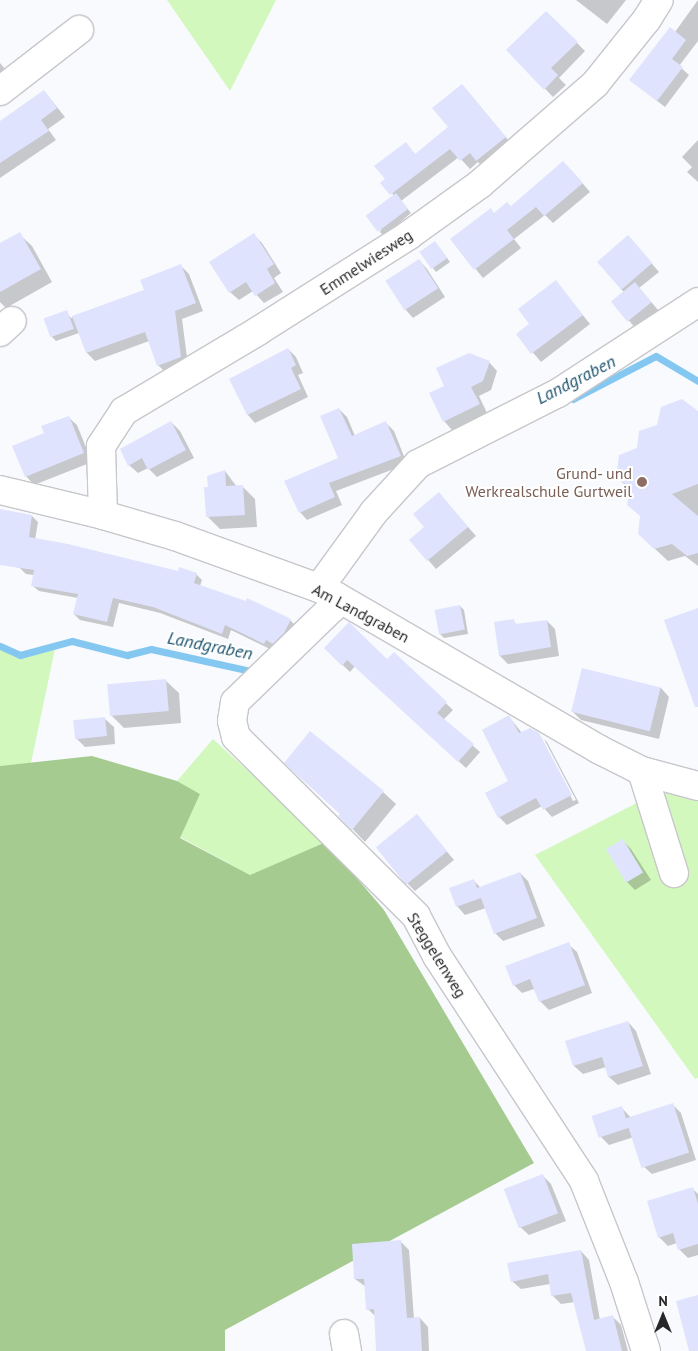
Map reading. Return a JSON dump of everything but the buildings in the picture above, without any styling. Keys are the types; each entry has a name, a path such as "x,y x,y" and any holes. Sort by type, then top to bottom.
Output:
{"street":[{"name":"Emmelwiesweg","path":"104,515 101,446 124,411 258,330 400,240 480,184 596,84 647,19 659,0"},
{"path":"0,91 79,30"},
{"name":"Steggelenweg","path":"646,1351 624,1282 584,1181 437,956 416,916 236,737 232,721 235,702 332,608 328,592 374,512 418,464 558,393 698,302"},
{"name":"Am Landgraben","path":"0,490 104,515 175,536 328,592 598,749 642,771 698,786"},
{"path":"642,771 674,873"}],"green space":[{"path":"167,0 276,0 230,91"},
{"path":"0,643 22,653 53,645 55,649 31,763 0,766"},
{"path":"213,739 326,842 250,875 180,837 200,794 177,781"},
{"path":"92,756 177,781 200,794 180,838 250,875 326,842 384,910 534,1163 225,1330 225,1351 0,1351 0,766"},
{"path":"662,790 698,799 698,1078 695,1079 535,855"}],"waterway":[{"name":"Landgraben","path":"573,399 656,356 698,381"},
{"name":"Landgraben","path":"0,646 20,655 72,641 127,655 151,649 255,672"}],"place":[{"name":"Grund- und Werkrealschule Gurtweil","path":"642,482"}]}
